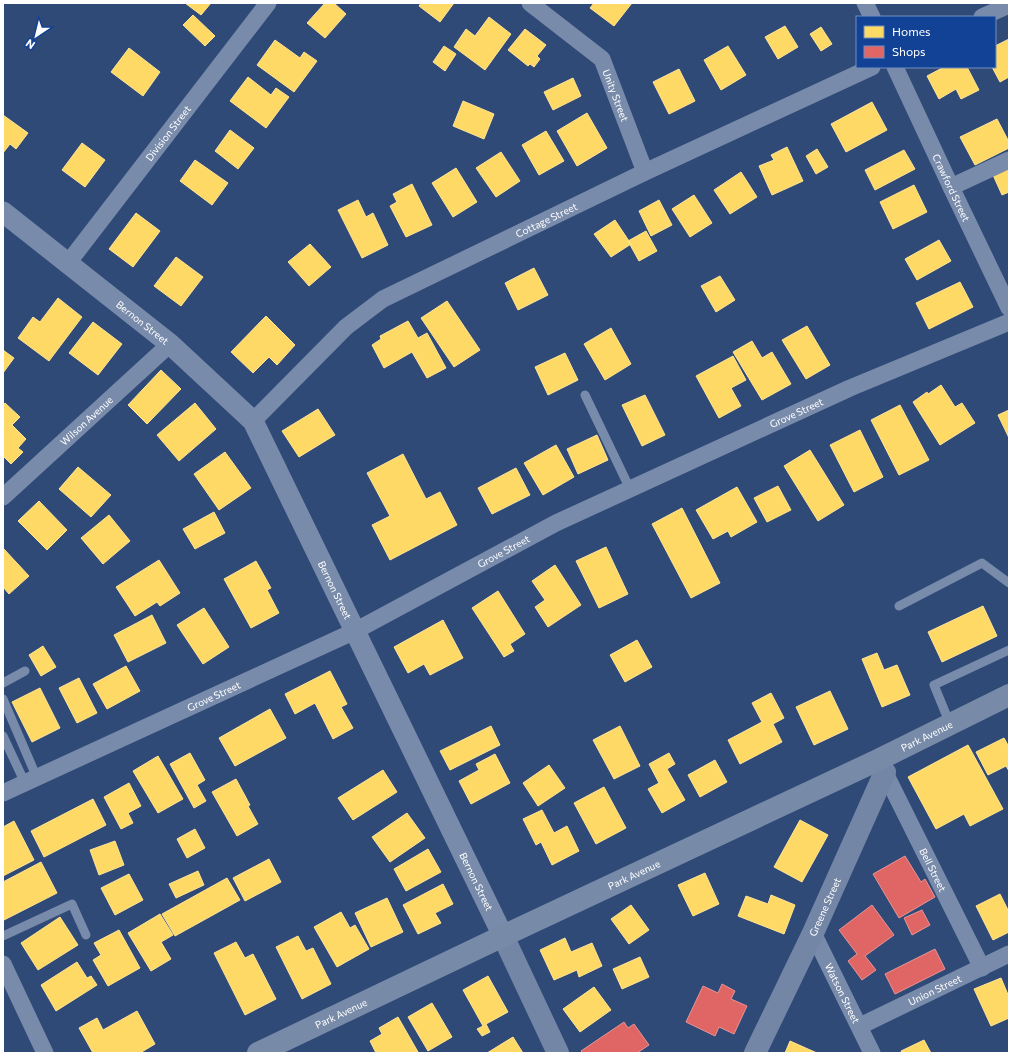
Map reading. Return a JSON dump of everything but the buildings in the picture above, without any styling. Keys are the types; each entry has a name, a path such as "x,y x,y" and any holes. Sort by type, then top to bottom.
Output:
{"main road":[{"name":"Park Avenue","path":"258,1053 503,936 881,766 950,724 1009,695"},
{"name":"Greene Street","path":"755,1053 813,933 881,766"},
{"name":"Bernon Street","path":"503,936 558,1053"}],"street":[{"name":"Division Street","path":"68,263 268,3"},
{"name":"Unity Street","path":"530,3 602,59 645,172"},
{"path":"865,3 872,16"},
{"path":"984,16 1009,5"},
{"name":"Cottage Street","path":"253,421 346,327 383,299 645,172 870,68"},
{"name":"Crawford Street","path":"895,68 1009,308"},
{"path":"951,187 1009,160"},
{"name":"Bernon Street","path":"3,212 170,344 253,421 503,936"},
{"name":"Grove Street","path":"3,793 355,631 556,523 850,388 1009,322"},
{"name":"Wilson Avenue","path":"3,497 170,344"},
{"name":"Bell Street","path":"881,766 982,968"},
{"name":"Watson Street","path":"813,933 872,1053"},
{"name":"Union Street","path":"860,1026 1009,954"},
{"path":"3,964 46,1053"}],"lane":[{"path":"585,395 630,489"},
{"path":"899,606 982,563 1009,583"},
{"path":"950,724 934,685 1009,650"},
{"path":"3,683 25,671"},
{"path":"3,699 31,780"},
{"path":"3,736 31,780"},
{"path":"3,936 72,904 86,935"}]}
